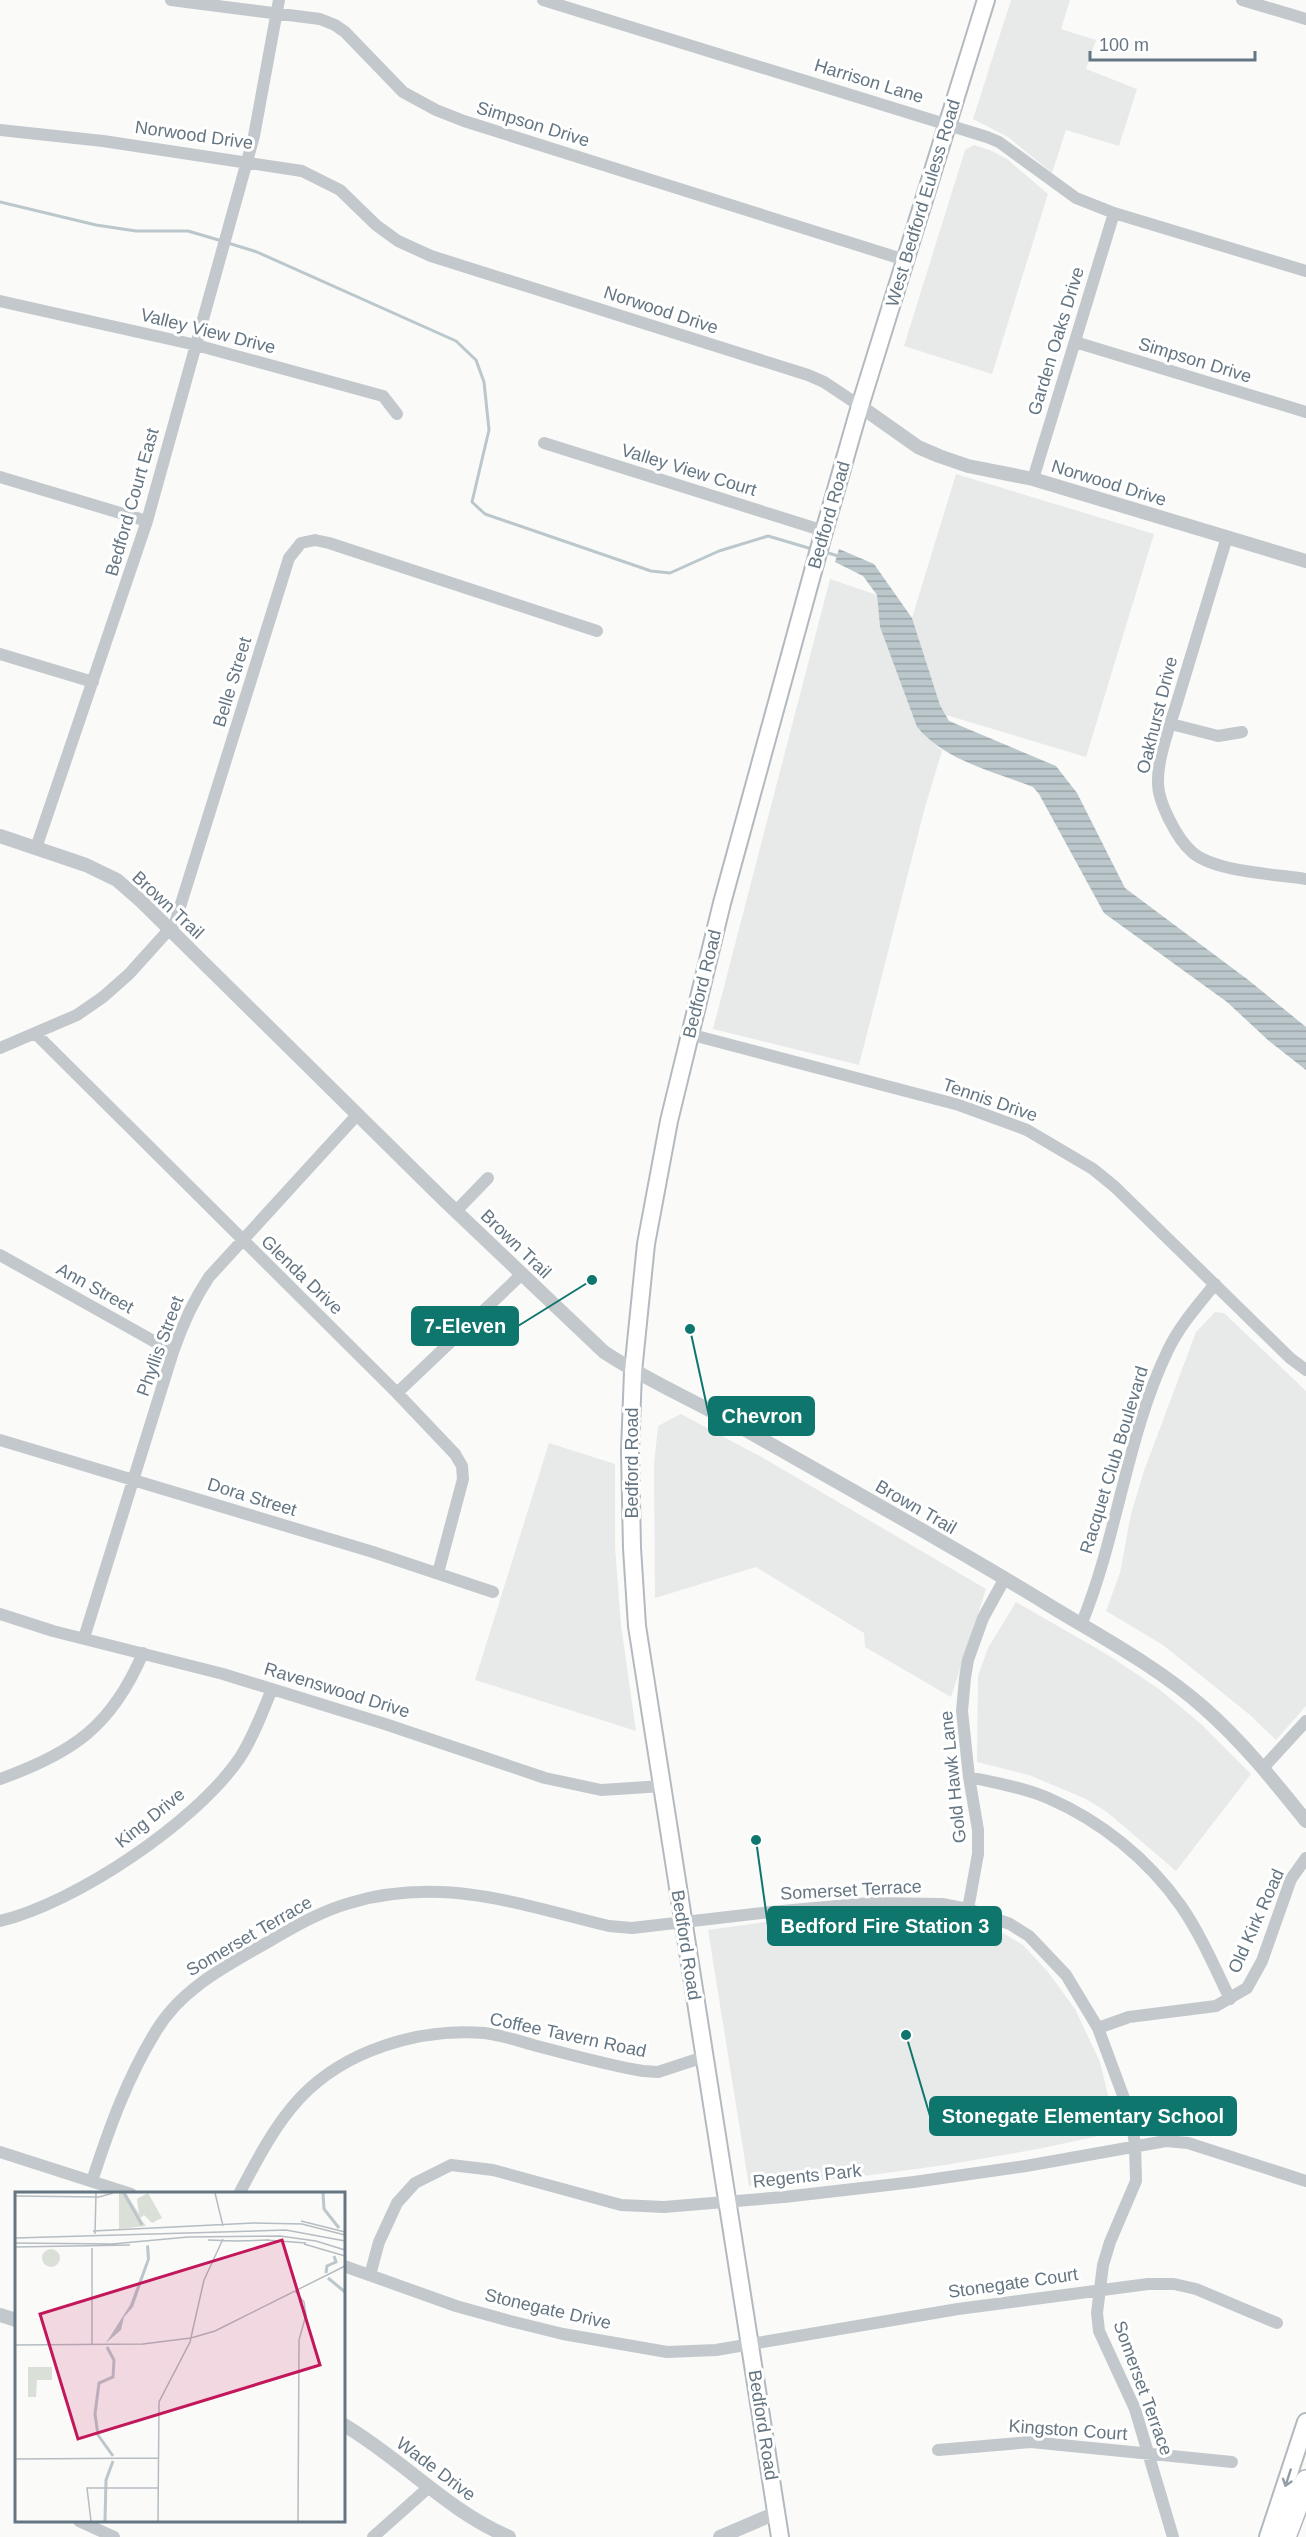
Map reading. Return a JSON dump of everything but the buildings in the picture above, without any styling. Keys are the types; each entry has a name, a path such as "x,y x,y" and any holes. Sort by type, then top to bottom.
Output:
{"highway":[{"path":"1285,2537 1306,2481"}],"main road":[{"name":"West Bedford Euless Road","path":"860,406 986,0"},
{"name":"Bedford Road","path":"780,2537 637,1626 630,1451 633,1372 647,1237 669,1121 722,903 860,406"},
{"path":"1269,2537 1306,2422"}],"street":[{"name":"Simpson Drive","path":"171,0 320,19 335,25 403,92 435,110 906,260"},
{"name":"Bedford Court East","path":"36,848 147,521 248,161 279,0"},
{"name":"Harrison Lane","path":"543,0 948,124 999,142 1064,191 1114,213 1306,271"},
{"path":"1242,0 1306,19"},
{"name":"Norwood Drive","path":"0,130 103,141 248,161 302,171 340,190 376,225 398,241 431,256 808,375 824,382 918,447 939,456 968,466 1033,479 1306,561"},
{"name":"Garden Oaks Drive","path":"1033,479 1114,213"},
{"name":"Valley View Drive","path":"0,301 196,345 383,396 397,414"},
{"name":"Simpson Drive","path":"1074,342 1306,412"},
{"name":"Valley View Court","path":"544,443 821,543"},
{"path":"0,477 147,521"},
{"name":"Oakhurst Drive","path":"1227,537 1171,723 1158,774 1158,786 1169,818 1192,852 1204,860 1228,867 1306,879"},
{"name":"Belle Street","path":"0,1048 77,1015 103,997 129,974 170,930 180,915 289,558 301,543 315,540 329,543 597,631"},
{"path":"0,654 93,682"},
{"path":"1171,723 1218,736 1242,732"},
{"name":"Brown Trail","path":"0,836 86,865 117,880 604,1352 633,1372 733,1423 1005,1578 1150,1668 1201,1706 1263,1768 1306,1821"},
{"name":"Glenda Drive","path":"36,1033 242,1241 397,1393 455,1454 462,1466 462,1490 438,1574"},
{"name":"Tennis Drive","path":"689,1034 960,1105 1027,1130 1093,1169 1115,1187 1290,1358 1306,1370"},
{"name":"Phyllis Street","path":"84,1638 173,1352 182,1326 199,1293 209,1277 357,1115"},
{"path":"456,1211 488,1178"},
{"name":"Ann Street","path":"0,1255 173,1352"},
{"path":"397,1393 522,1274"},
{"name":"Racquet Club Boulevard","path":"1081,1625 1103,1562 1130,1459 1154,1383 1168,1349 1186,1319 1215,1284"},
{"name":"Dora Street","path":"0,1440 493,1592"},
{"name":"Gold Hawk Lane","path":"968,1909 978,1854 978,1830 969,1777 962,1711 965,1678 983,1618 1005,1578"},
{"name":"Ravenswood Drive","path":"0,1614 272,1689 545,1778 601,1790 663,1786"},
{"path":"0,1779 24,1771 76,1743 94,1730 110,1713 131,1681 142,1653"},
{"name":"King Drive","path":"0,1921 45,1905 103,1876 186,1815 239,1759 257,1726 272,1689"},
{"path":"1263,1768 1306,1721"},
{"path":"969,1777 1047,1798 1079,1815 1125,1845 1158,1876 1181,1906 1195,1928 1230,1999"},
{"name":"Old Kirk Road","path":"1098,2028 1129,2017 1216,2006 1247,1988 1262,1961 1291,1879 1306,1858"},
{"name":"Somerset Terrace","path":"92,2181 118,2103 156,2030 190,1990 209,1975 302,1922 349,1903 394,1893 440,1892 488,1898 609,1926 652,1927 870,1903 942,1904 968,1909 1010,1924 1029,1936 1066,1975 1098,2028 1131,2117 1135,2145 1136,2181 1110,2242 1097,2313 1099,2331 1132,2401 1173,2537"},
{"name":"Coffee Tavern Road","path":"240,2192 260,2153 280,2123 301,2098 319,2081 354,2059 398,2042 440,2033 483,2033 643,2072 658,2072 704,2057"},
{"name":"Regents Park","path":"370,2275 382,2234 397,2204 415,2182 451,2165 493,2170 621,2205 664,2207 914,2182 1026,2166 1166,2141 1188,2143 1306,2181"},
{"path":"0,2152 128,2192"},
{"name":"Stonegate Drive","path":"345,2266 456,2306 510,2321 643,2349 687,2352 750,2344"},
{"name":"Stonegate Court","path":"750,2344 958,2309 1148,2284 1174,2284 1196,2289 1277,2323"},
{"path":"0,2316 15,2320"},
{"name":"Wade Drive","path":"345,2426 378,2447 457,2510 509,2537"},
{"name":"Kingston Court","path":"938,2450 1031,2442 1232,2462"},
{"path":"372,2537 428,2488"},
{"path":"720,2537 777,2513"},
{"path":"81,2522 114,2537"}],"shaded area":[{"path":"1011,0 1070,0 1061,29 1096,40 1086,69 1137,89 1119,146 1066,130 1052,173 1008,137 973,119"},
{"path":"974,145 1007,159 1048,194 992,374 904,346 965,150"},
{"path":"956,474 1154,534 1086,757 946,715 940,705 912,618"},
{"path":"839,549 874,564 912,618 940,705 949,721 1056,766 1077,793 1125,888 1247,979 1306,1027 1306,1070 1269,1041 1227,1002 1104,913 1033,787 956,757 929,739 917,727 880,627 877,595 863,576 835,562"},
{"path":"830,579 877,595 880,627 917,727 942,751 925,807 859,1065 713,1029"},
{"path":"1215,1312 1224,1313 1306,1391 1306,1706 1276,1740 1250,1715 1163,1645 1106,1611 1120,1573 1131,1514 1144,1471 1196,1332"},
{"path":"681,1414 765,1459 986,1589 951,1697 865,1647 864,1633 756,1567 655,1598 654,1465 658,1426"},
{"path":"549,1443 615,1464 615,1547 621,1625 636,1731 475,1680"},
{"path":"1016,1602 1108,1655 1159,1689 1201,1724 1251,1774 1176,1871 1107,1812 1086,1799 1029,1775 977,1762 978,1676 988,1648"},
{"path":"916,1911 956,1917 993,1927 1023,1945 1048,1972 1075,2009 1100,2062 1117,2132 1038,2149 945,2165 849,2178 749,2186 708,1930 780,1920"}],"waterway":[{"path":"0,202 96,225 136,231 188,231 222,241"},
{"path":"228,243 257,252 456,341 476,360 484,382 489,430 472,502 485,514 651,571 670,573 719,551 768,536 812,549"},
{"path":"825,552 838,556"}],"place":[{"name":"7-Eleven","path":"592,1280"},
{"name":"Chevron","path":"690,1329"},
{"name":"Bedford Fire Station 3","path":"756,1840"},
{"name":"Stonegate Elementary School","path":"906,2035"}]}
